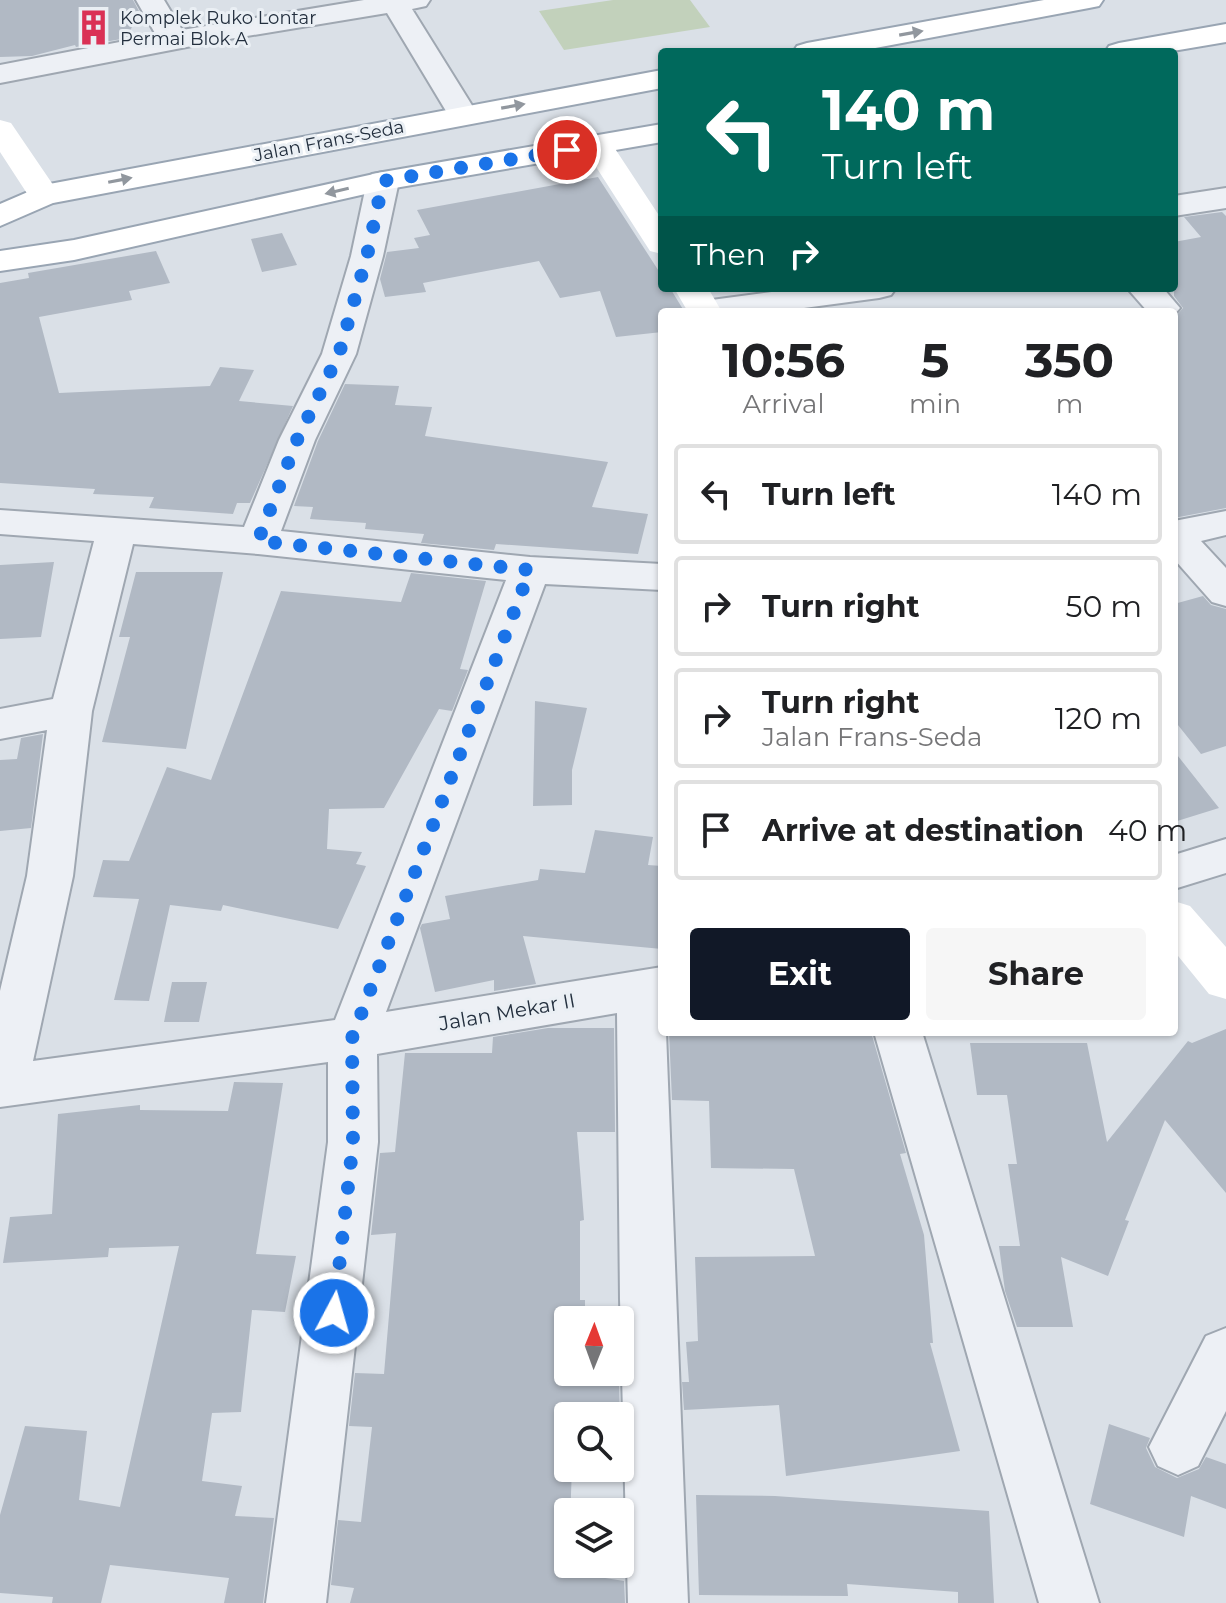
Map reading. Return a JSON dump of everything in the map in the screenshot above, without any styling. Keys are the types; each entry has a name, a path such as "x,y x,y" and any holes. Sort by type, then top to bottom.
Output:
{"main road":[{"path":"829,48 1089,0"},
{"path":"1142,48 1226,33"},
{"name":"Jalan Frans-Seda","path":"1,217 47,194 658,80"},
{"path":"0,129 47,194 84,217 89,229 83,243 74,250"},
{"path":"4,258 74,250 383,181 658,134"},
{"path":"597,145 658,238"},
{"path":"1178,924 1226,980"}],"street":[{"path":"150,0 174,41"},
{"path":"0,74 402,1 463,115"},
{"path":"258,541 297,440 339,354 367,256 383,181"},
{"path":"1178,205 1226,198"},
{"path":"733,308 850,292"},
{"path":"0,522 258,541 530,570 658,577"},
{"path":"1178,533 1226,523"},
{"path":"3,1080 50,876 71,711 117,529"},
{"path":"1178,539 1226,593"},
{"path":"296,1603 353,1142 352,1038 530,570"},
{"path":"0,724 71,711"},
{"path":"1178,871 1226,856"},
{"path":"652,988 647,1299 658,1603"},
{"name":"Jalan Mekar II","path":"3,1080 352,1038 652,988"},
{"path":"899,1036 1069,1603"},
{"path":"1178,1447 1226,1354"}],"green space":[{"path":"613,0 690,0 710,27 564,50 539,11"}],"building":[{"name":"Komplek Ruko Lontar Permai Blok A","path":"0,0 133,0 139,11 127,38 75,45 32,56 0,57"},
{"path":"598,177 658,270 658,292 672,292 682,308 658,308 658,332 616,337 600,291 560,298 539,261 423,283 426,292 385,297 380,279 387,252 419,248 414,238 430,235 417,210"},
{"path":"1222,212 1226,216 1226,508 1178,517 1178,314 1183,308 1174,296 1174,292 1178,292 1178,241 1201,237 1184,217"},
{"path":"282,233 297,265 262,272 251,239"},
{"path":"156,251 170,283 129,291 132,300 39,317 59,393 210,386 220,367 254,370 239,401 293,406 250,503 237,503 233,514 149,508 154,497 93,494 95,489 0,483 0,283 29,278 28,273"},
{"path":"345,384 399,386 395,405 432,407 425,436 608,462 592,507 648,514 638,554 496,544 494,550 421,543 424,534 365,529 366,523 310,519 313,507 294,506 318,441"},
{"path":"54,562 41,637 0,639 0,565"},
{"path":"136,572 223,572 186,749 102,742 130,637 119,637"},
{"path":"411,573 486,581 460,669 468,670 452,711 439,709 384,808 329,809 327,849 362,852 356,864 366,866 338,929 223,905 221,911 170,905 149,1001 114,1000 139,899 93,897 103,860 129,861 167,767 211,780 281,591 401,602"},
{"path":"1203,596 1211,605 1226,609 1226,746 1201,754 1178,725 1178,603"},
{"path":"535,701 587,708 572,770 572,805 533,806"},
{"path":"43,734 31,828 0,831 0,760 17,759 21,738"},
{"path":"1178,756 1219,808 1178,821"},
{"path":"595,830 653,837 648,865 658,866 658,949 523,936 536,984 494,991 494,980 435,992 420,928 422,924 450,919 445,896 538,880 540,869 585,873"},
{"path":"172,982 207,982 199,1022 164,1022"},
{"path":"548,1028 614,1028 615,1132 577,1132 584,1220 580,1221 580,1300 585,1300 585,1306 554,1306 554,1386 619,1386 620,1402 554,1402 554,1482 571,1482 571,1498 554,1498 554,1578 624,1581 625,1603 350,1603 354,1588 331,1585 338,1520 361,1522 372,1427 349,1426 355,1373 384,1374 396,1233 371,1235 380,1153 395,1152 405,1053 492,1053 493,1037"},
{"path":"1226,1029 1226,1193 1165,1120 1125,1220 1129,1221 1108,1276 1061,1257 1073,1327 1017,1327 1005,1291 999,1246 1020,1246 1008,1164 1017,1164 1007,1095 977,1095 970,1043 1087,1043 1107,1142 1188,1041 1192,1043"},
{"path":"669,1036 872,1036 906,1153 900,1154 924,1235 933,1343 930,1343 960,1451 786,1476 779,1405 684,1410 682,1382 689,1382 686,1342 698,1341 695,1257 815,1256 794,1169 711,1168 709,1101 672,1100"},
{"path":"234,1082 283,1083 256,1254 296,1256 285,1312 252,1310 241,1412 212,1413 202,1481 242,1486 235,1516 274,1518 263,1603 224,1603 229,1578 110,1565 101,1603 52,1603 53,1597 0,1593 0,1515 25,1426 87,1431 79,1500 120,1507 179,1246 109,1248 108,1257 3,1263 10,1217 52,1214 58,1114 140,1105 140,1110 228,1111"},
{"path":"1109,1424 1150,1438 1146,1448 1155,1467 1177,1478 1199,1469 1206,1457 1226,1464 1226,1509 1191,1496 1184,1537 1090,1504"},
{"path":"696,1495 775,1496 989,1511 994,1603 958,1603 958,1592 847,1584 848,1596 699,1595"}],"place":[{"name":"Komplek Ruko Lontar Permai Blok A","path":"94,28"}],"route":[{"path":"334,1313 353,1142 352,1038 530,570 258,541 297,440 319,401 339,354 367,256 383,181 567,150"}]}
